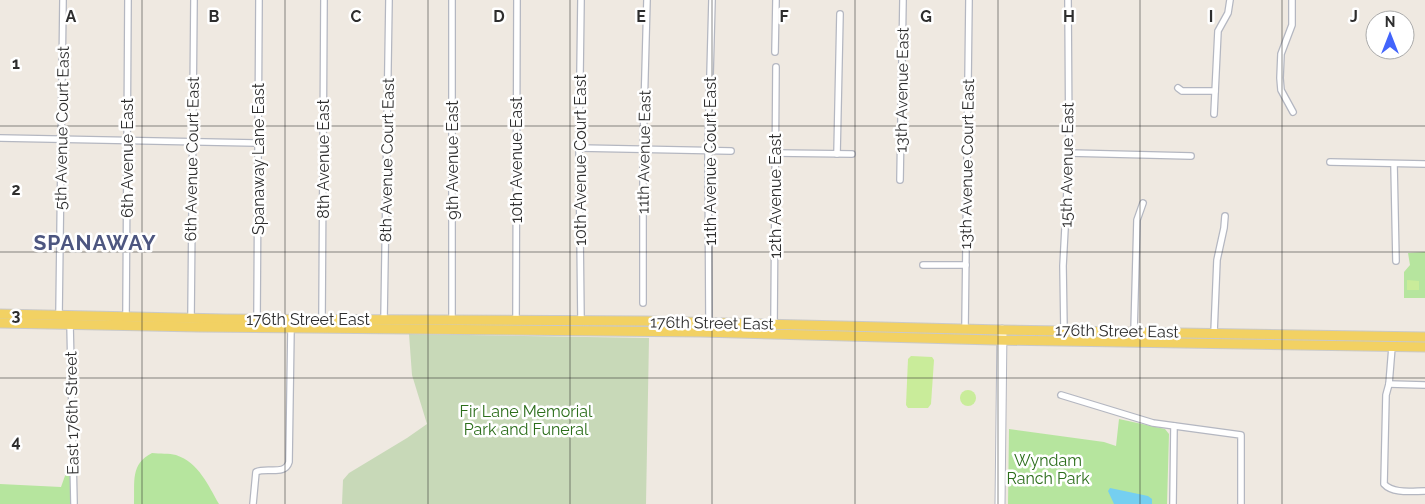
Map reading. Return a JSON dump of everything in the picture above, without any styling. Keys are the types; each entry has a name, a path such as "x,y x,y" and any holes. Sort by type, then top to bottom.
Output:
{"main road":[{"name":"176th Street East","path":"0,314 257,319 516,319 710,322 965,328 1002,335 1064,330 1425,337"},
{"path":"70,324 74,320 120,321 126,317"},
{"path":"276,328 286,323 317,323 322,319"},
{"path":"341,328 348,323 379,323 384,320"},
{"path":"659,331 668,327 704,327 710,322"},
{"name":"176th Street East","path":"0,323 276,328 659,331 893,336 1002,335 1178,343 1425,347"},
{"path":"893,336 903,333 959,332 965,328"},
{"path":"1177,332 1178,343"},
{"path":"1325,346 1336,340 1368,340 1375,337"},
{"path":"1392,347 1397,342 1425,341"}],"street":[{"name":"5th Avenue Court East","path":"59,315 63,0"},
{"name":"6th Avenue East","path":"126,317 128,0"},
{"name":"6th Avenue Court East","path":"191,318 194,0"},
{"name":"Spanaway Lane East","path":"257,319 260,0"},
{"name":"8th Avenue East","path":"322,319 324,0"},
{"name":"8th Avenue Court East","path":"384,320 389,0"},
{"name":"9th Avenue East","path":"452,0 452,320"},
{"name":"10th Avenue East","path":"516,319 517,0"},
{"name":"10th Avenue Court East","path":"581,0 579,148 581,320"},
{"name":"11th Avenue East","path":"643,303 643,148 647,0"},
{"name":"11th Avenue Court East","path":"710,322 708,150 712,0"},
{"path":"775,52 776,0"},
{"name":"13th Avenue East","path":"900,180 903,0"},
{"name":"13th Avenue Court East","path":"965,328 969,0"},
{"name":"15th Avenue East","path":"1064,330 1063,266 1069,153 1068,0"},
{"path":"1214,114 1218,31 1228,13 1230,0"},
{"path":"1292,0 1292,25 1281,54 1280,78 1283,95 1293,112"},
{"path":"837,154 840,14"},
{"name":"12th Avenue East","path":"774,324 776,67"},
{"path":"1178,88 1182,90 1215,91"},
{"path":"0,138 258,143"},
{"path":"579,148 731,151"},
{"path":"775,153 852,154"},
{"path":"1069,153 1192,156"},
{"path":"1330,162 1425,164"},
{"path":"1394,164 1396,261"},
{"path":"1134,332 1136,220 1143,204"},
{"path":"1214,333 1217,260 1225,216"},
{"path":"923,266 966,265"},
{"name":"East 176th Street","path":"70,324 74,503"},
{"path":"253,504 256,472 261,470 283,470 289,462 291,328"},
{"path":"1000,504 1002,335"},
{"path":"1392,347 1389,384 1386,395 1384,481 1388,488 1395,490 1425,491"},
{"path":"1389,384 1425,385"},
{"path":"1061,395 1142,420 1241,435 1240,504"},
{"path":"1173,504 1174,426"}],"green space":[{"path":"1425,252 1425,298 1404,298 1404,272 1410,265 1408,253"},
{"path":"1407,280 1419,281 1419,290 1407,290"},
{"name":"Fir Lane Memorial Park and Funeral","path":"409,334 649,338 646,504 342,504 343,480 349,473 427,424 412,375"},
{"path":"911,356 932,357 934,360 931,404 928,408 908,408 906,405 908,359"},
{"path":"968,390 976,398 968,406 960,398"},
{"name":"Wyndam Ranch Park","path":"1119,419 1165,429 1169,434 1167,504 1008,504 1009,429 1104,442 1116,446"},
{"path":"152,453 176,455 191,463 207,482 219,504 134,504 134,481 137,468 145,457"},
{"path":"66,473 71,473 71,504 0,504 0,484 61,487"}],"water":[{"path":"1110,488 1148,496 1152,499 1152,504 1114,504 1108,491"}],"district":[{"name":"SPANAWAY","path":"95,242"}]}
